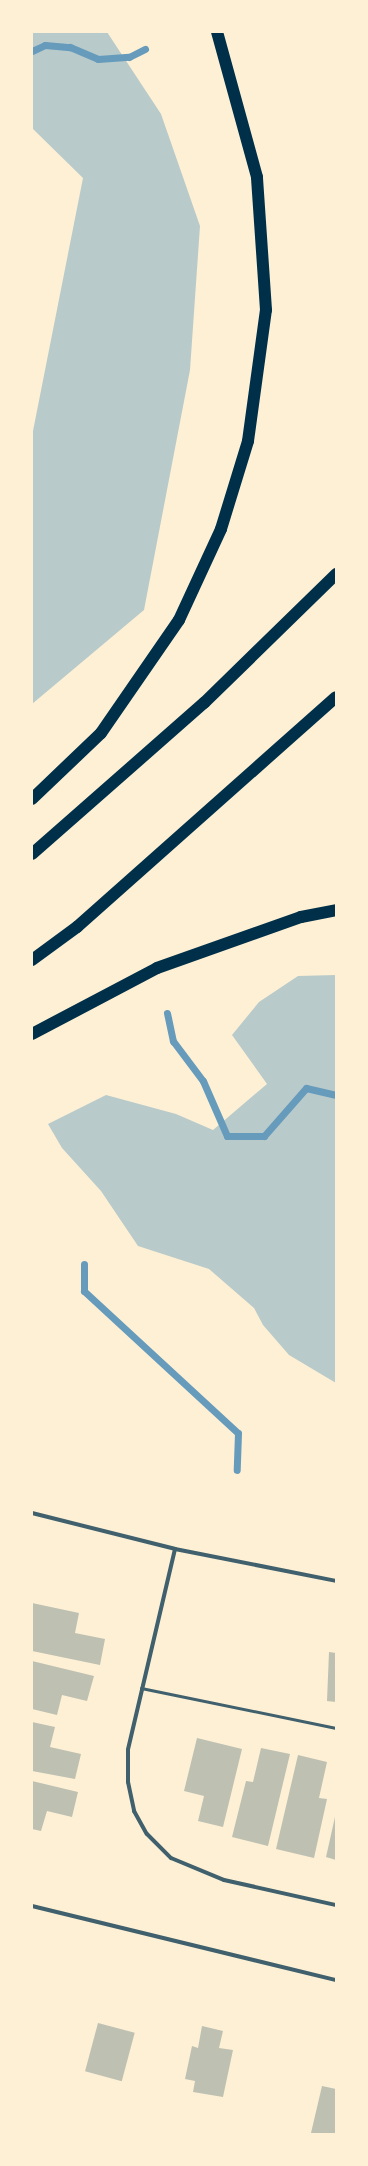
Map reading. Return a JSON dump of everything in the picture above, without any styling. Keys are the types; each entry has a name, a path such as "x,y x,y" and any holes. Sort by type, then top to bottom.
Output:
{"highway":[{"path":"210,32 227,60"},
{"path":"32,799 101,733 179,620 221,529 248,441 266,310 256,177 227,60 217,32"},
{"path":"32,854 204,703 336,574"},
{"path":"32,960 76,928 336,696"},
{"path":"32,1034 157,968 302,917 336,910"}],"street":[{"path":"32,1513 175,1549 336,1581"},
{"path":"175,1549 141,1688 128,1750 128,1782 134,1811 147,1834 171,1858 224,1880 336,1905"},
{"path":"32,1906 336,1980"}],"lane":[{"path":"141,1688 336,1728"}],"shaded area":[{"path":"32,32 107,32 161,114 200,226 190,370 144,610 32,704 32,436 83,178 32,128"},
{"path":"336,975 336,1383 289,1355 263,1325 254,1308 209,1269 138,1246 101,1191 62,1148 48,1124 106,1095 176,1114 213,1130 267,1084 232,1035 259,1002 298,976"}],"building":[{"path":"32,1603 79,1613 75,1633 105,1639 100,1665 32,1651"},
{"path":"329,1652 336,1653 336,1702 327,1701"},
{"path":"32,1661 94,1676 87,1701 62,1695 57,1715 32,1709"},
{"path":"32,1722 55,1727 50,1747 81,1754 75,1779 32,1771"},
{"path":"197,1738 242,1749 223,1827 198,1821 204,1796 184,1791"},
{"path":"261,1748 290,1754 268,1846 232,1837 246,1781 253,1782"},
{"path":"298,1755 327,1762 319,1798 327,1799 314,1858 276,1849"},
{"path":"32,1781 78,1792 72,1817 47,1811 41,1831 32,1829"},
{"path":"336,1817 336,1860 326,1857"},
{"path":"98,2023 135,2033 122,2081 85,2071"},
{"path":"202,2026 223,2031 219,2048 233,2050 223,2097 193,2092 195,2081 185,2079 192,2046 198,2048"},
{"path":"322,2086 336,2089 336,2134 311,2133"}],"waterway":[{"path":"32,51 45,45 70,47 98,59 129,57 145,49"},
{"path":"167,1013 173,1041 203,1081 227,1136 264,1136 306,1088 336,1095"},
{"path":"84,1264 84,1291 238,1433 237,1470"}]}
